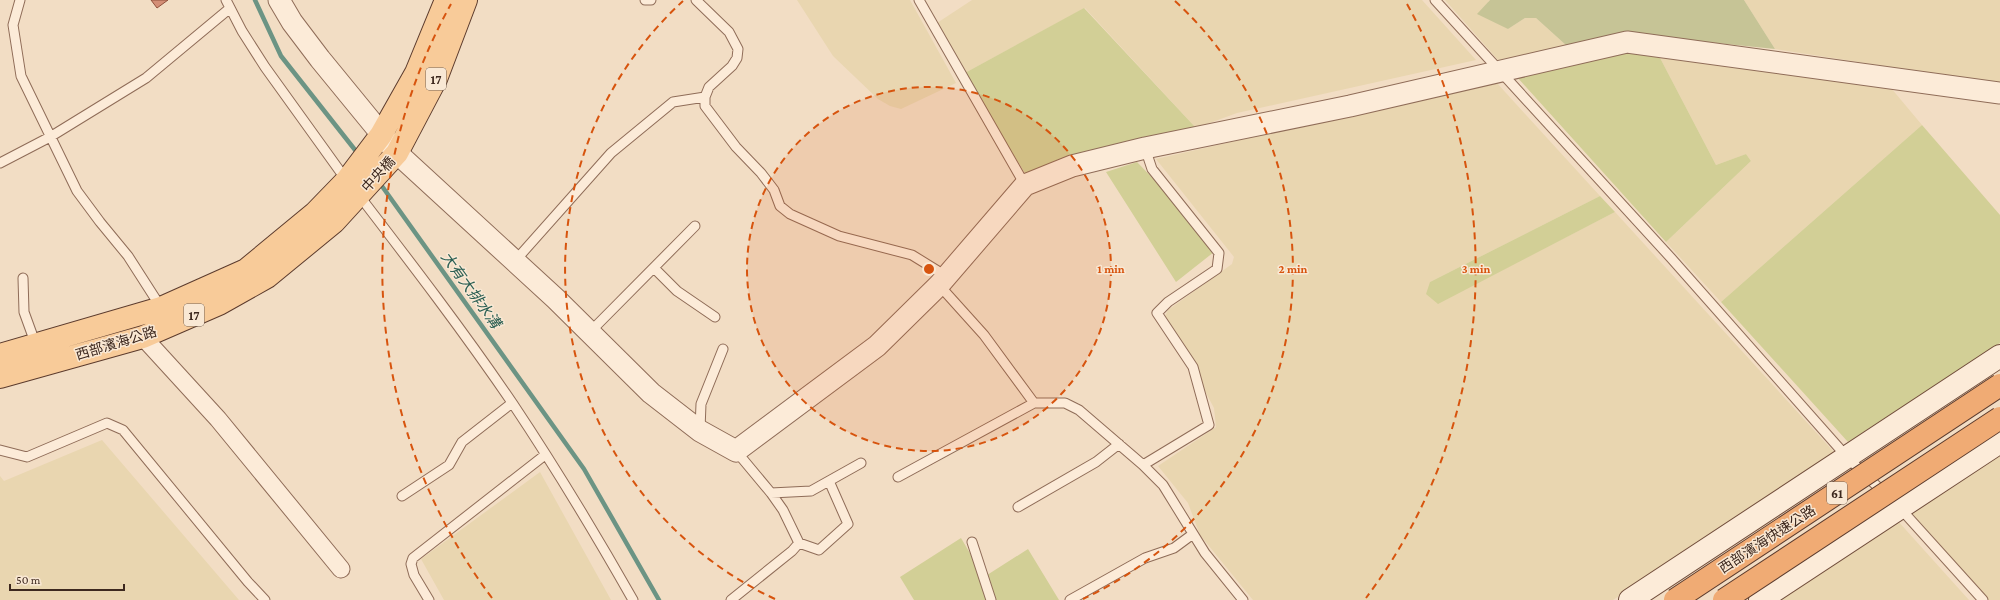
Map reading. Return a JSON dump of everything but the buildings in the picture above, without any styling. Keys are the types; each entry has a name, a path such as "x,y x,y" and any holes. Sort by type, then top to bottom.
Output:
{"highway":[{"name":"西部濱海快速公路","path":"1674,600 2000,386"},
{"name":"西部濱海快速公路","path":"1724,600 2000,418"}],"main road":[{"name":"17","path":"381,135 416,73 446,0"},
{"name":"17","path":"397,153 436,79 466,0"},
{"name":"中央橋","path":"353,188 381,135"},
{"name":"中央橋","path":"353,188 397,153"},
{"name":"西部濱海公路","path":"0,355 36,345 219,304 266,277 334,222 353,188"},
{"name":"西部濱海公路","path":"0,377 143,337 166,316"},
{"path":"1630,600 2000,356"},
{"path":"1760,600 1899,507 2000,442"}],"street":[{"path":"279,0 292,22 320,59 397,153 515,261 590,332 651,393 678,416 700,431 736,451 877,346 943,280 1025,185 1072,166 1145,148 1350,106 1626,42 2000,93"},
{"path":"143,337 218,419 341,569"}],"lane":[{"path":"20,0 13,25 21,76 78,191 100,222 128,256 166,316"},
{"path":"226,0 242,31 265,67 353,188 428,285 512,403 601,543 633,600"},
{"path":"645,0 651,0"},
{"path":"696,0 729,32 738,49 737,58 732,66 709,87 704,97 705,106 736,147 761,173 774,190 780,206 790,214 839,236 912,255 943,280 1034,402"},
{"path":"919,0 1025,185"},
{"path":"1435,0 1671,258 1847,457 1899,507 1983,600"},
{"path":"0,163 50,137 146,78 230,9"},
{"path":"515,261 611,153 673,102 704,97"},
{"path":"1143,465 1209,425 1193,367 1157,313 1168,302 1217,269 1219,253 1152,169 1145,148"},
{"path":"590,332 695,226"},
{"path":"654,268 677,292 715,317"},
{"path":"23,278 24,312 36,345"},
{"path":"700,431 701,404 723,348"},
{"path":"898,477 1034,402 1065,403 1079,410 1143,465 1163,485 1205,553 1237,598"},
{"path":"402,496 449,465 462,442 512,403"},
{"path":"0,450 27,457 107,422 123,430 248,582 265,600"},
{"path":"1018,507 1096,462 1119,444"},
{"path":"736,451 771,493 783,510 799,543 819,550 848,524 829,481"},
{"path":"429,600 414,575 411,564 413,558 545,455"},
{"path":"771,493 811,491 861,462"},
{"path":"1070,600 1145,558 1174,548 1193,534"},
{"path":"972,542 991,600"},
{"path":"731,600 792,551 799,543"}],"shaded area":[{"path":"797,0 910,0 956,83 901,109 890,106 878,99 833,56"},
{"path":"972,0 1422,0 1476,60 1237,113 1196,128 1085,8 963,74 937,23"},
{"path":"1445,0 1490,0 1488,2 1508,29 1525,18 1536,18 1567,46 1498,60"},
{"path":"1490,0 1744,0 1775,49 1629,34 1567,46 1536,18 1525,18 1508,29 1477,14"},
{"path":"1744,0 2000,0 2000,84 1775,49"},
{"path":"1084,8 1196,128 1057,160 1040,169 1028,178 963,74"},
{"path":"1637,51 1658,54 1716,165 1746,154 1751,161 1666,242 1516,76 1610,53"},
{"path":"1658,54 1891,88 1922,125 1721,302 1666,242 1751,161 1746,154 1716,165"},
{"path":"1496,82 1600,196 1430,282 1438,303 1615,212 1834,452 1613,600 1253,600 1200,535 1188,503 1158,466 1216,427 1214,408 1165,316 1168,310 1232,264 1234,257 1156,159"},
{"path":"1922,125 2000,215 2000,343 1848,442 1721,302"},
{"path":"1137,162 1205,232 1214,252 1176,282 1106,172"},
{"path":"1600,196 1615,212 1438,304 1426,294 1430,282"},
{"path":"102,440 239,600 0,600 0,476 4,481"},
{"path":"2000,443 2000,600 1988,600 1907,510"},
{"path":"540,472 611,600 444,600 421,559"},
{"path":"1897,520 1969,600 1760,600"},
{"path":"961,538 984,577 1028,549 1059,600 914,600 900,577"}],"waterway":[{"name":"大有大排水溝","path":"255,0 281,56 359,155"},
{"name":"大有大排水溝","path":"379,182 584,469 659,600"}]}
